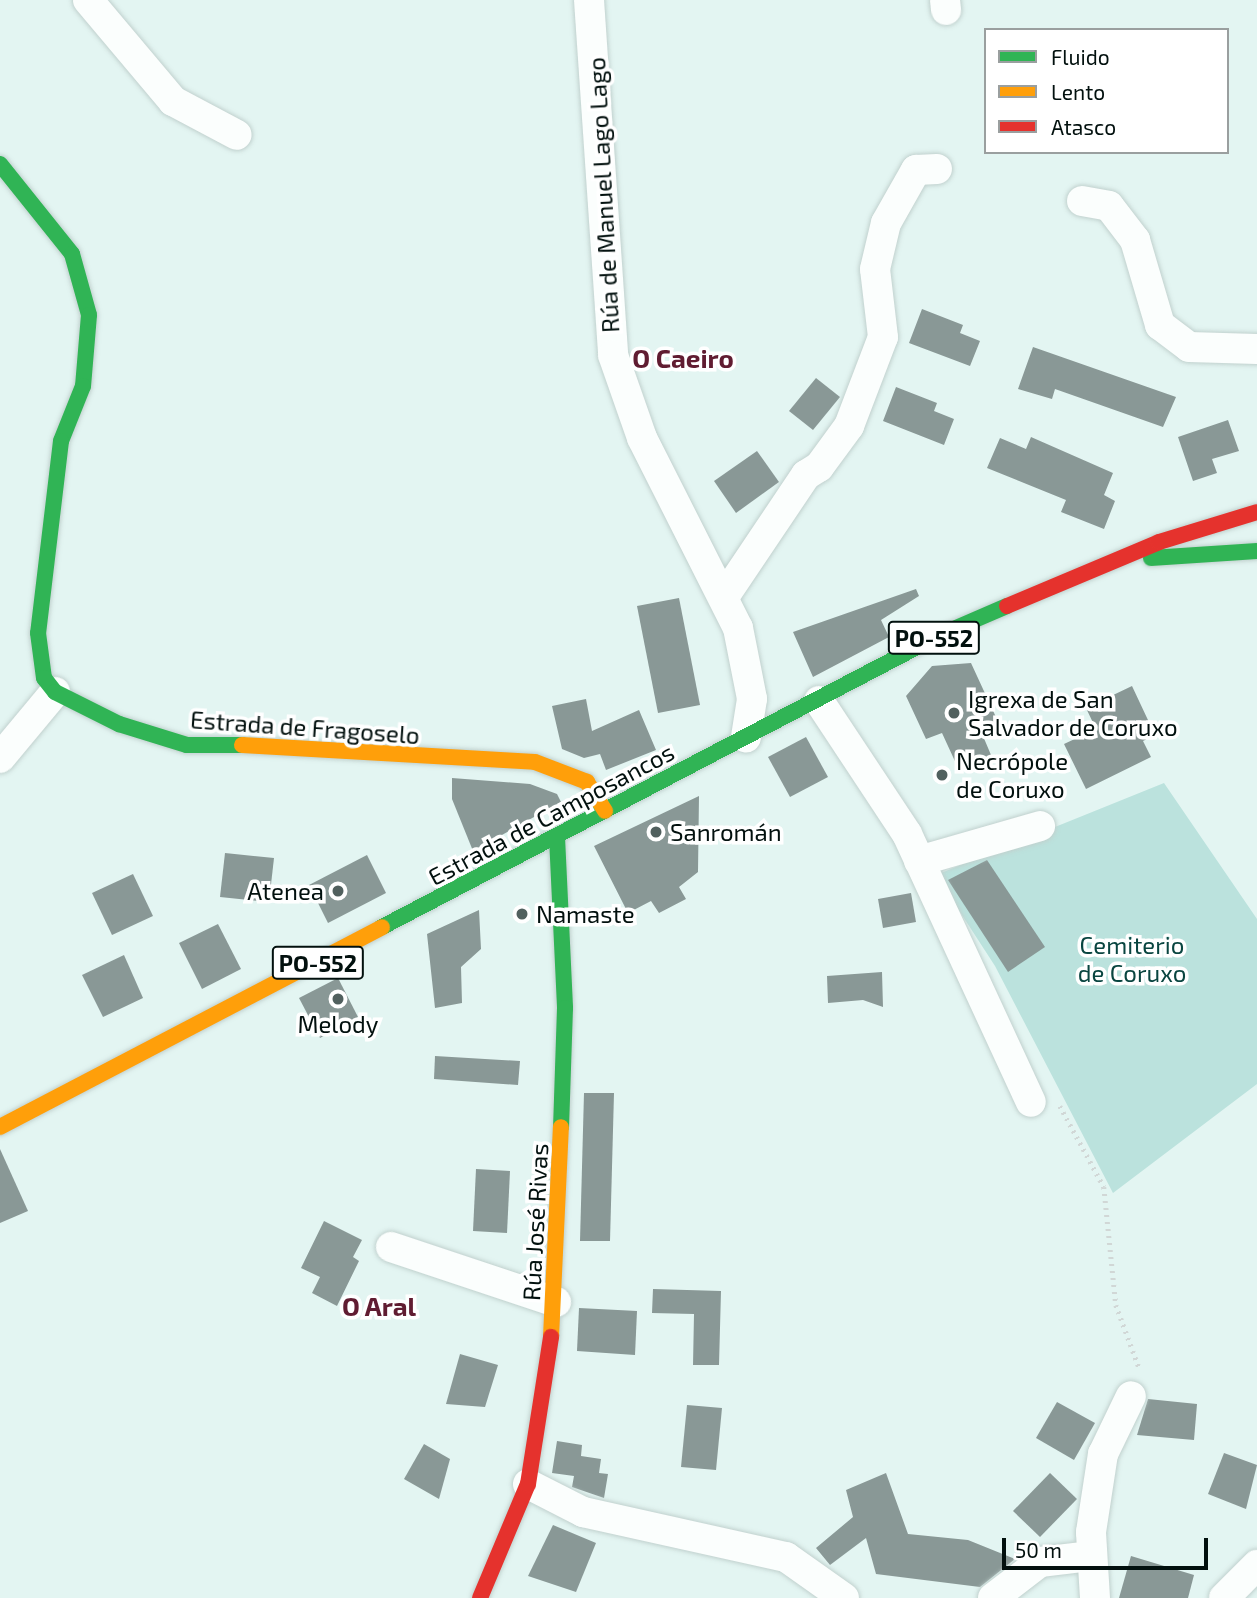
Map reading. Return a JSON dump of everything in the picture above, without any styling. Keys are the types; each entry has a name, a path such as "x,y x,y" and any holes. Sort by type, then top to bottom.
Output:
{"street":[{"path":"88,0 173,101 237,135"},
{"name":"Rúa de Manuel Lago Lago","path":"589,0 613,355 642,438 724,597 749,663 746,738"},
{"path":"0,164 72,254 89,315 83,386 61,441 38,633 44,678 55,692 0,758"},
{"path":"724,597 806,475 820,467 849,426 883,337 875,269 886,223 916,170 937,169"},
{"path":"1082,201 1110,206 1135,240 1160,325 1189,347 1257,349"},
{"name":"Estrada de Camposancos","path":"0,1128 819,701 942,634 1131,558 1169,538 1257,512"},
{"name":"Estrada de Camposancos","path":"1131,558 1257,551"},
{"name":"Estrada de Fragoselo","path":"55,692 119,724 187,745 311,746 536,762 587,782 605,811"},
{"path":"819,701 919,861 1031,1102"},
{"path":"919,861 1040,826"},
{"name":"Rúa José Rivas","path":"480,1598 528,1484 556,1302 565,1008 557,836"},
{"path":"391,1247 556,1302"},
{"path":"1095,1598 1098,1572 1090,1556 1103,1454 1131,1396"},
{"path":"528,1484 583,1511 786,1557 844,1598"},
{"path":"993,1598 1040,1562 1090,1556"},
{"path":"1224,1598 1257,1565"}],"path":[{"path":"1031,1102 1056,1102 1067,1113 1104,1187 1115,1305 1140,1363 1131,1396"}],"green space":[{"name":"Cemiterio de Coruxo","path":"1164,783 1257,919 1257,1084 1113,1193 995,966 936,875"}],"building":[{"path":"922,309 963,325 960,333 980,341 970,366 909,343"},
{"path":"1033,347 1176,397 1163,427 1055,389 1052,399 1018,389"},
{"path":"816,378 840,397 813,430 789,411"},
{"path":"896,387 937,403 934,411 954,419 944,445 883,421"},
{"path":"1228,420 1239,451 1212,459 1217,473 1193,481 1178,437"},
{"path":"1031,437 1113,473 1104,495 1115,501 1104,529 1061,512 1066,500 987,468 1000,438 1026,449"},
{"path":"757,451 779,482 736,513 714,481"},
{"path":"916,589 919,596 881,620 889,637 813,677 793,632"},
{"path":"679,598 700,705 658,713 637,606"},
{"name":"Igrexa de San Salvador de Coruxo","path":"971,663 1001,728 983,736 991,755 959,770 942,733 926,739 906,696 932,666"},
{"path":"1132,686 1155,735 1143,741 1151,757 1086,789 1064,744 1096,729 1086,708"},
{"path":"586,699 592,731 639,710 656,750 606,770 600,754 584,758 562,749 552,706"},
{"path":"806,737 828,777 790,797 768,757"},
{"path":"452,778 530,784 557,794 561,802 473,851 452,799"},
{"path":"699,796 698,872 679,887 686,899 659,913 651,901 628,913 594,846"},
{"path":"225,853 274,858 269,902 220,897"},
{"path":"367,855 386,893 328,923 309,885"},
{"path":"987,860 1045,947 1008,972 948,880"},
{"path":"133,874 153,916 112,935 92,893"},
{"path":"911,893 916,922 883,928 878,899"},
{"path":"479,910 481,949 461,967 462,1003 435,1008 427,934"},
{"path":"218,924 241,969 202,989 179,943"},
{"path":"124,955 143,998 103,1017 82,975"},
{"path":"882,972 883,1007 863,1000 828,1003 827,976"},
{"path":"338,978 358,1017 320,1038 299,998"},
{"path":"435,1056 520,1061 518,1085 434,1079"},
{"path":"584,1093 614,1093 610,1241 580,1241"},
{"path":"0,1149 28,1211 0,1223"},
{"path":"476,1169 510,1171 507,1233 473,1231"},
{"path":"324,1221 362,1240 353,1257 359,1261 337,1306 312,1293 320,1277 301,1268"},
{"path":"653,1289 721,1291 719,1365 693,1365 694,1314 652,1313"},
{"path":"579,1308 637,1311 635,1355 577,1351"},
{"path":"460,1354 498,1365 485,1407 446,1404"},
{"path":"1148,1399 1197,1404 1194,1440 1137,1435"},
{"path":"1057,1402 1095,1423 1074,1460 1036,1438"},
{"path":"687,1405 722,1408 716,1470 681,1467"},
{"path":"557,1441 582,1445 581,1456 601,1459 599,1473 608,1474 604,1498 572,1487 574,1476 552,1473"},
{"path":"424,1444 450,1459 439,1499 404,1479"},
{"path":"1224,1453 1257,1465 1246,1509 1208,1494"},
{"path":"886,1473 908,1534 968,1540 1015,1559 980,1587 876,1574 866,1538 830,1565 816,1548 853,1517 846,1490"},
{"path":"1050,1473 1077,1499 1040,1537 1013,1511"},
{"path":"553,1525 596,1543 576,1592 528,1576"},
{"path":"1131,1556 1194,1575 1188,1598 1119,1598"}],"traffic: fast":[{"path":"0,164 72,254 89,315 83,386 61,441 38,633 44,678 55,692 119,724 187,745 242,745"},
{"path":"1151,558 1257,551"},
{"path":"382,927 942,634 1007,606"},
{"path":"557,837 565,1008 561,1127"}],"traffic: slow":[{"path":"242,745 535,762 587,782 605,811"},
{"path":"0,1127 382,927"},
{"path":"551,1337 561,1127"}],"traffic: jam":[{"path":"1007,606 1159,542 1257,512"},
{"path":"480,1598 528,1484 551,1337"}],"place":[{"name":"Igrexa de San Salvador de Coruxo","path":"954,713"},
{"name":"Necrópole de Coruxo","path":"942,775"},
{"name":"Sanromán","path":"656,832"},
{"name":"Atenea","path":"338,891"},
{"name":"Namaste","path":"522,914"},
{"name":"Melody","path":"338,999"}],"district":[{"name":"O Caeiro","path":"683,358"},
{"name":"O Aral","path":"379,1306"}]}
